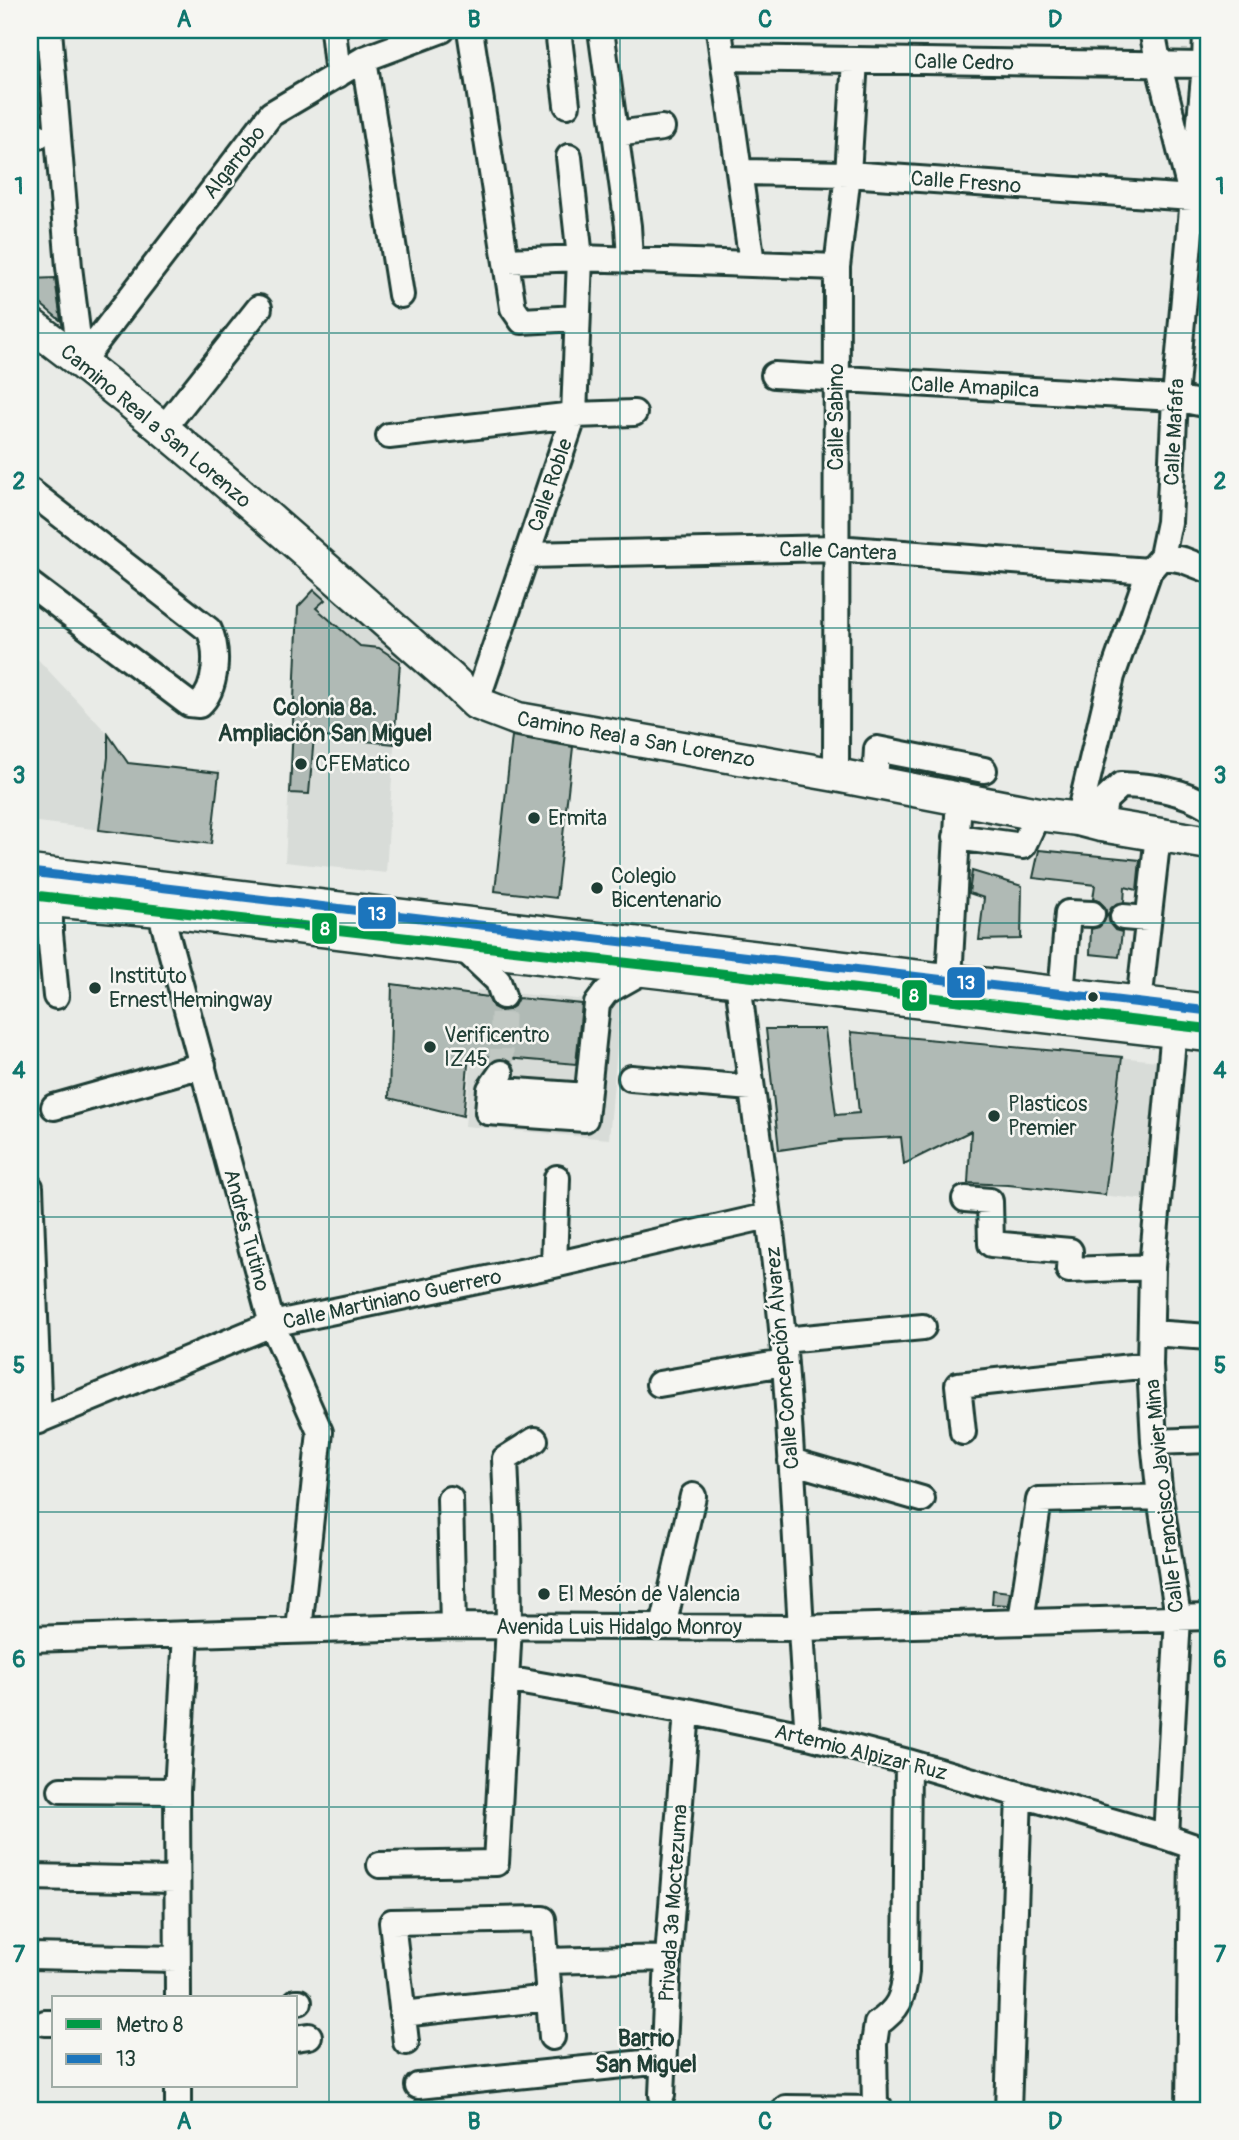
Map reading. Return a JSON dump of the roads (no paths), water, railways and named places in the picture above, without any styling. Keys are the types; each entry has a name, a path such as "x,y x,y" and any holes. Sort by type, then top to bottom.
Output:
{"main road":[{"name":"Camino Real a San Lorenzo","path":"30,324 163,429 450,678 475,703 518,719 1209,843"},
{"path":"30,872 1209,1011"},
{"path":"40,899 160,910 645,970 1209,1035"}],"street":[{"path":"49,30 69,267 81,362"},
{"path":"333,30 338,75"},
{"name":"Algarrobo","path":"81,362 271,114 364,59 442,30"},
{"path":"470,30 513,308 522,321 577,318"},
{"path":"558,30 567,105"},
{"path":"601,30 630,260"},
{"path":"719,30 752,262"},
{"path":"1152,30 1192,198"},
{"name":"Calle Cedro","path":"723,58 1159,66 1207,58"},
{"name":"Calle Mafafa","path":"1090,822 1112,676 1169,522 1175,398 1207,58"},
{"path":"364,59 401,295"},
{"name":"Calle Sabino","path":"836,775 837,267 848,174 855,60"},
{"path":"615,134 662,128"},
{"name":"Calle Roble","path":"475,703 574,415 580,258 569,156"},
{"name":"Calle Fresno","path":"740,172 848,174 1192,198"},
{"path":"507,261 580,258 837,267"},
{"path":"163,429 258,308"},
{"name":"Calle Amapilca","path":"774,374 1175,398 1209,405"},
{"path":"389,436 574,415 634,413"},
{"path":"30,491 209,630 214,641 216,662 207,698 200,705 189,704 30,584"},
{"name":"Calle Cantera","path":"527,555 836,548 1155,564 1183,560 1209,570"},
{"path":"875,782 877,749 984,770"},
{"path":"1090,822 1105,800 1121,785 1145,786 1179,793 1209,807"},
{"path":"949,979 959,798"},
{"path":"956,837 1023,846 1038,814"},
{"path":"1139,1003 1158,835"},
{"path":"40,899 50,933 56,996"},
{"name":"Andrés Tutino","path":"160,910 272,1324 320,1432 299,1630"},
{"path":"1061,994 1068,913 1091,914"},
{"path":"1123,917 1148,919"},
{"path":"463,948 498,981 503,996"},
{"path":"495,1081 488,1112 584,1119 597,1004 606,992 645,970"},
{"name":"Calle Concepción Álvarez","path":"738,981 784,1352 808,1736"},
{"name":"Calle Francisco Javier Mina","path":"1166,1837 1178,1617 1160,1497 1150,1365 1152,1267 1174,1030"},
{"path":"54,1107 203,1065"},
{"path":"631,1078 751,1088"},
{"path":"554,1265 557,1178"},
{"path":"30,1187 34,1422"},
{"path":"965,1199 990,1201 991,1244 1070,1251 1069,1270 1152,1267"},
{"name":"Calle Martiniano Guerrero","path":"34,1422 272,1324 554,1265 768,1216"},
{"path":"659,1384 784,1352 923,1327"},
{"path":"1151,1333 1209,1337"},
{"path":"963,1432 958,1385 1150,1365"},
{"path":"380,1865 496,1863 509,1626 505,1459 535,1440"},
{"path":"1154,1441 1209,1440"},
{"path":"791,1461 922,1499"},
{"path":"663,1627 692,1496"},
{"path":"1021,1622 1039,1500 1160,1497"},
{"path":"450,1499 453,1626"},
{"name":"Avenida Luis Hidalgo Monroy","path":"30,1639 453,1626 800,1628 1209,1617"},
{"path":"178,1996 177,1791 186,1634"},
{"name":"Artemio Alpizar Ruz","path":"506,1679 687,1711 808,1736 908,1762 1200,1849"},
{"name":"Privada 3ª Moctezuma","path":"662,2095 668,1958 687,1711"},
{"path":"786,2108 878,2109 874,2044 877,2024 892,2014 903,1995 906,1972 908,1762"},
{"path":"61,1790 177,1791"},
{"path":"1008,2110 1019,1795"},
{"path":"1189,2110 1200,1849"},
{"path":"30,1877 176,1880"},
{"path":"406,2042 392,1922 543,1919 552,2037"},
{"path":"30,1956 177,1959"},
{"path":"546,1961 668,1958"},
{"path":"402,2014 548,1998"},
{"path":"418,2086 663,2060"},
{"path":"178,2088 178,2110"}],"tunnel":[{"path":"501,1073 503,996"}],"metro line":[{"name":"8","path":"30,895 1209,1029"}],"place":[{"name":"CFEMatico","path":"301,764"},
{"name":"Ermita","path":"534,818"},
{"name":"Colegio Bicentenario","path":"597,888"},
{"name":"Instituto Ernest Hemingway","path":"95,988"},
{"name":"Verificentro IZ45","path":"430,1047"},
{"name":"Plasticos Premier","path":"994,1116"},
{"name":"El Mesón de Valencia","path":"544,1594"}],"district":[{"name":"Colonia 8a. Ampliación San Miguel","path":"325,720"},
{"name":"Barrio San Miguel","path":"646,2051"}]}
